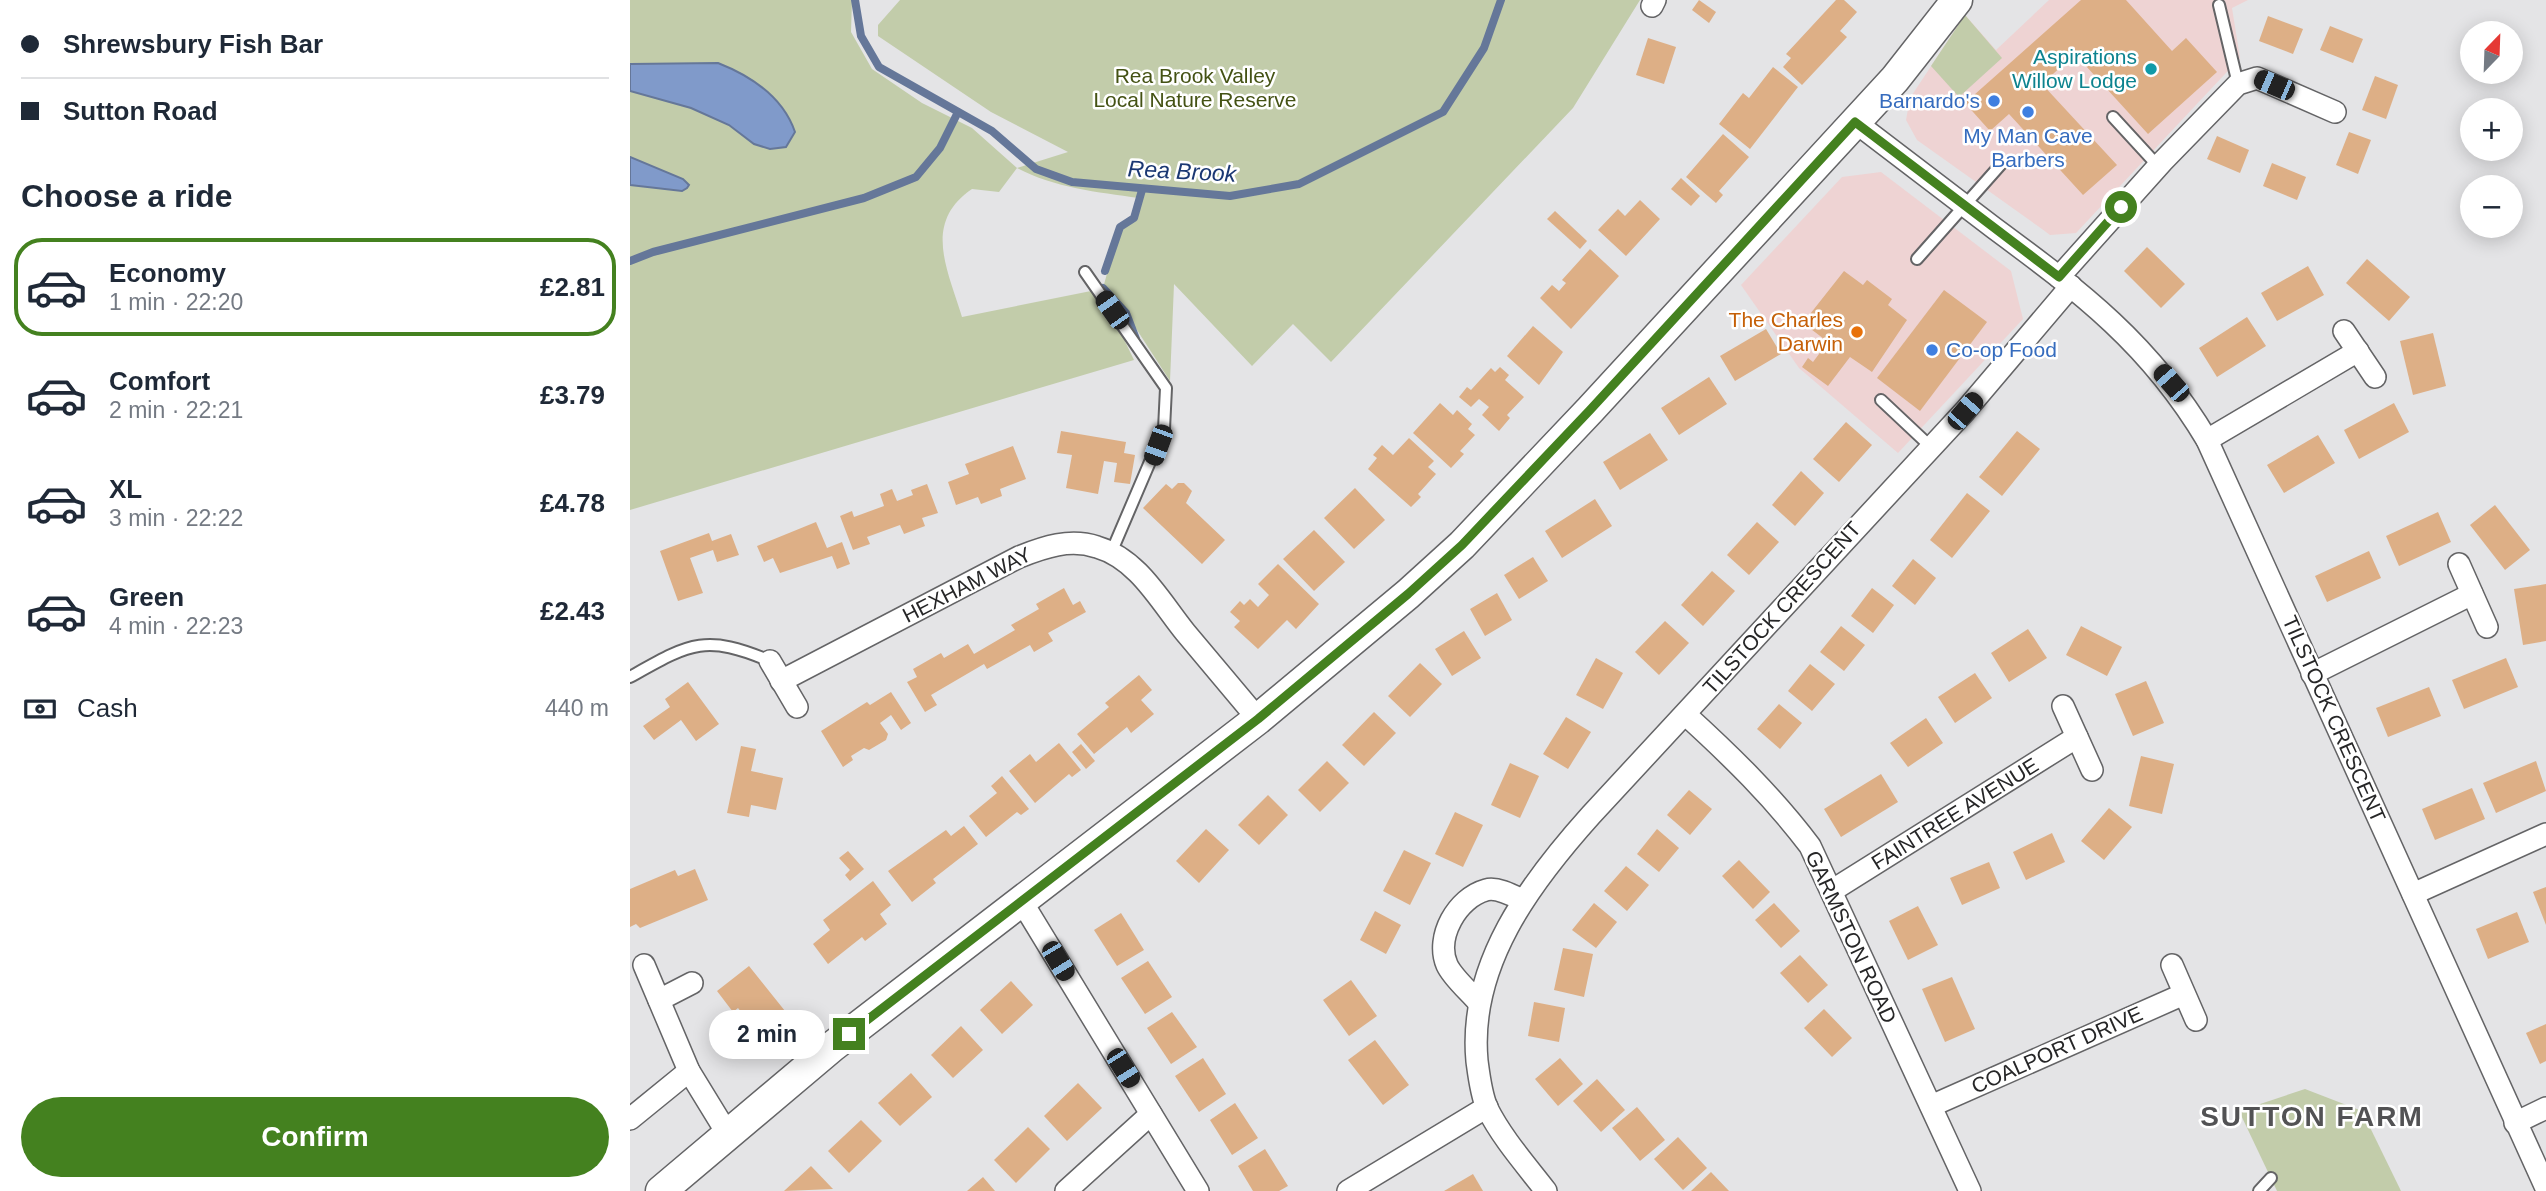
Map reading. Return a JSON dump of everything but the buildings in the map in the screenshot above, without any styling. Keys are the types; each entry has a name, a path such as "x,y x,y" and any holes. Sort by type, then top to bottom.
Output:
{"street":[{"path":"661,1191 833,1046 1258,719 1371,626 1462,545 1895,79 1957,0"},
{"path":"2065,281 2158,166 2238,84 2257,78 2335,111"},
{"name":"TILSTOCK CRESCENT","path":"1855,122 2065,281 2139,346 2171,383 2207,440 2546,1188"},
{"name":"TILSTOCK CRESCENT","path":"1546,1191 1487,1107 1476,1050 1479,1003 1490,967 1522,900 1551,860 1931,447 2065,281"},
{"path":"2344,331 2375,377"},
{"path":"2207,440 2358,351"},
{"name":"HEXHAM WAY","path":"781,681 1019,557 1046,546 1070,543 1097,547 1111,553 1141,576 1258,719"},
{"path":"2459,564 2487,627"},
{"path":"2312,674 2472,594"},
{"path":"770,661 797,707"},
{"path":"2063,706 2092,770"},
{"name":"GARMSTON ROAD","path":"1686,715 1745,769 1781,808 1810,846 1833,890 1970,1191"},
{"name":"FAINTREE AVENUE","path":"1833,890 2077,737"},
{"path":"2413,894 2546,834"},
{"path":"1479,1003 1447,964 1444,941 1449,921 1466,901 1486,890 1500,891 1522,900"},
{"path":"1022,902 1198,1191"},
{"path":"644,965 688,1071 727,1133"},
{"path":"2172,965 2196,1020"},
{"path":"659,1000 692,982"},
{"name":"COALPORT DRIVE","path":"1931,1106 2184,994"},
{"path":"630,1119 688,1071"},
{"path":"1349,1191 1487,1107"},
{"path":"2515,1123 2546,1108"},
{"path":"1066,1191 1151,1114"}],"lane":[{"path":"2219,5 2238,84"},
{"path":"2113,117 2158,166"},
{"path":"1917,259 1962,204 2003,162"},
{"path":"1086,272 1166,387 1164,429 1111,553"},
{"path":"1881,400 1931,447"},
{"path":"630,677 698,643 732,647 770,661"},
{"path":"2259,1191 2271,1178"}],"shaded area":[{"path":"2049,0 2248,0 2232,8 2240,58 2076,233 2050,235 1917,140 1906,120 1910,98 1965,15 1996,50"},
{"path":"1881,172 2011,271 2023,319 1898,453 1799,368 1741,285 1842,177"}],"green space":[{"path":"630,0 852,0 851,32 872,69 922,103 972,128 1017,168 999,192 972,189 957,202 947,217 943,248 962,317 1091,291 1121,333 1134,360 630,510"},
{"name":"Rea Brook Valley Local Nature Reserve","path":"900,0 1640,0 1573,108 1331,362 1293,324 1252,366 1174,284 1170,381 1126,313 1103,288 1120,227 1134,218 1139,198 1061,185 1017,168 1068,152 991,112 878,36 878,25"},
{"path":"1965,15 2002,58 1959,97 1931,66"},
{"path":"2305,1089 2362,1111 2401,1191 2277,1191 2239,1111"}],"water":[{"path":"718,63 754,81 783,108 795,132 786,147 770,149 754,144 729,125 691,108 630,91 630,64"},
{"path":"630,157 683,179 689,185 682,191 630,185"}],"waterway":[{"name":"Rea Brook","path":"855,0 861,36 879,67 992,131 1036,169 1072,182 1230,196 1299,184 1443,112 1484,48 1501,0"},
{"path":"630,261 653,252 864,198 916,177 940,148 958,112"},
{"path":"1105,271 1120,227 1134,218 1142,190"},
{"path":"1103,288 1126,313 1136,339"}],"place":[{"name":"Aspirations Willow Lodge","path":"2151,69"},
{"name":"Barnardo's","path":"1994,101"},
{"name":"My Man Cave Barbers","path":"2028,112"},
{"name":"The Charles Darwin","path":"1857,332"},
{"name":"Co-op Food","path":"1932,350"}],"district":[{"name":"SUTTON FARM","path":"2312,1116"}],"route":[{"path":"849,1034 1258,719 1408,594 1462,545 1590,410 1855,122 2059,277 2121,207"}]}
